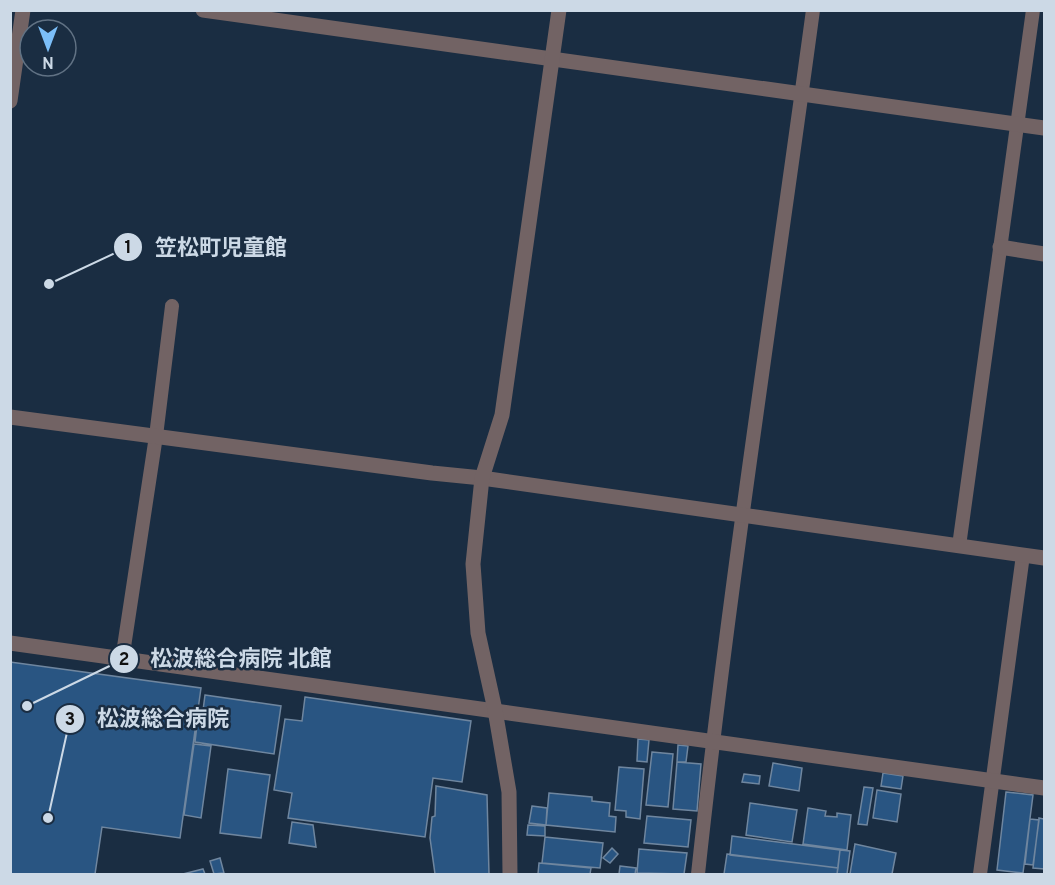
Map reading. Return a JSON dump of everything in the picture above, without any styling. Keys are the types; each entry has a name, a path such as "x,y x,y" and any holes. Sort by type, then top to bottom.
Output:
{"street":[{"path":"10,101 23,10"},
{"path":"204,10 1044,129"},
{"path":"510,874 509,792 495,710 477,633 473,564 482,478 502,415 559,10"},
{"path":"1000,247 1044,254"},
{"path":"10,417 482,478 1044,558"},
{"path":"10,643 1044,788"}],"lane":[{"path":"698,874 712,741 741,515 813,10"},
{"path":"959,546 1033,10"},
{"path":"122,660 156,436 172,306"},
{"path":"980,874 1023,555"}],"building":[{"path":"10,662 201,688 180,838 102,827 95,874 10,874"},
{"path":"205,695 281,706 274,754 195,742 197,725 201,726"},
{"path":"305,697 471,721 462,782 433,778 425,837 288,818 292,793 274,790 285,719 302,721"},
{"path":"638,739 649,740 647,762 637,761"},
{"path":"194,744 211,746 201,818 184,815"},
{"path":"678,745 688,746 686,762 677,762"},
{"path":"652,752 673,754 668,807 646,805"},
{"path":"677,762 701,764 697,811 673,809"},
{"path":"773,763 802,768 799,791 769,786"},
{"path":"619,767 644,769 640,819 626,817 626,811 615,810"},
{"path":"228,769 270,775 261,838 220,833"},
{"path":"883,773 903,776 901,789 881,786"},
{"path":"744,774 760,776 759,784 742,782"},
{"path":"436,786 487,795 489,874 435,874 430,838 432,817 435,816"},
{"path":"864,787 873,788 867,825 858,824"},
{"path":"877,790 901,794 897,822 873,818"},
{"path":"1006,792 1033,795 1023,873 997,870"},
{"path":"549,793 592,797 592,801 610,803 609,816 616,817 615,832 546,825"},
{"path":"750,803 797,810 792,842 746,835"},
{"path":"532,806 547,808 546,825 529,823"},
{"path":"808,808 826,811 825,816 837,817 837,813 851,815 847,850 803,844"},
{"path":"647,816 691,820 688,847 644,843"},
{"path":"1039,818 1044,819 1044,869 1033,868"},
{"path":"1030,819 1039,820 1033,865 1025,864"},
{"path":"292,822 313,825 316,847 289,843"},
{"path":"528,825 545,826 545,836 527,835"},
{"path":"732,836 840,850 838,868 730,855"},
{"path":"545,837 603,843 600,868 542,863"},
{"path":"855,844 896,853 892,874 850,874"},
{"path":"612,848 618,854 610,863 603,858"},
{"path":"639,849 687,853 684,874 637,873"},
{"path":"840,850 850,851 847,874 837,874"},
{"path":"727,854 838,868 837,874 724,874"},
{"path":"220,858 224,873 214,874 210,861"},
{"path":"539,863 591,868 590,874 538,874"},
{"path":"620,866 636,868 635,874 619,874"},
{"path":"203,869 205,874 183,874"}],"place":[{"name":"笠松町児童館","path":"49,284"},
{"name":"松波総合病院 北館","path":"27,706"},
{"name":"松波総合病院","path":"48,818"}]}
